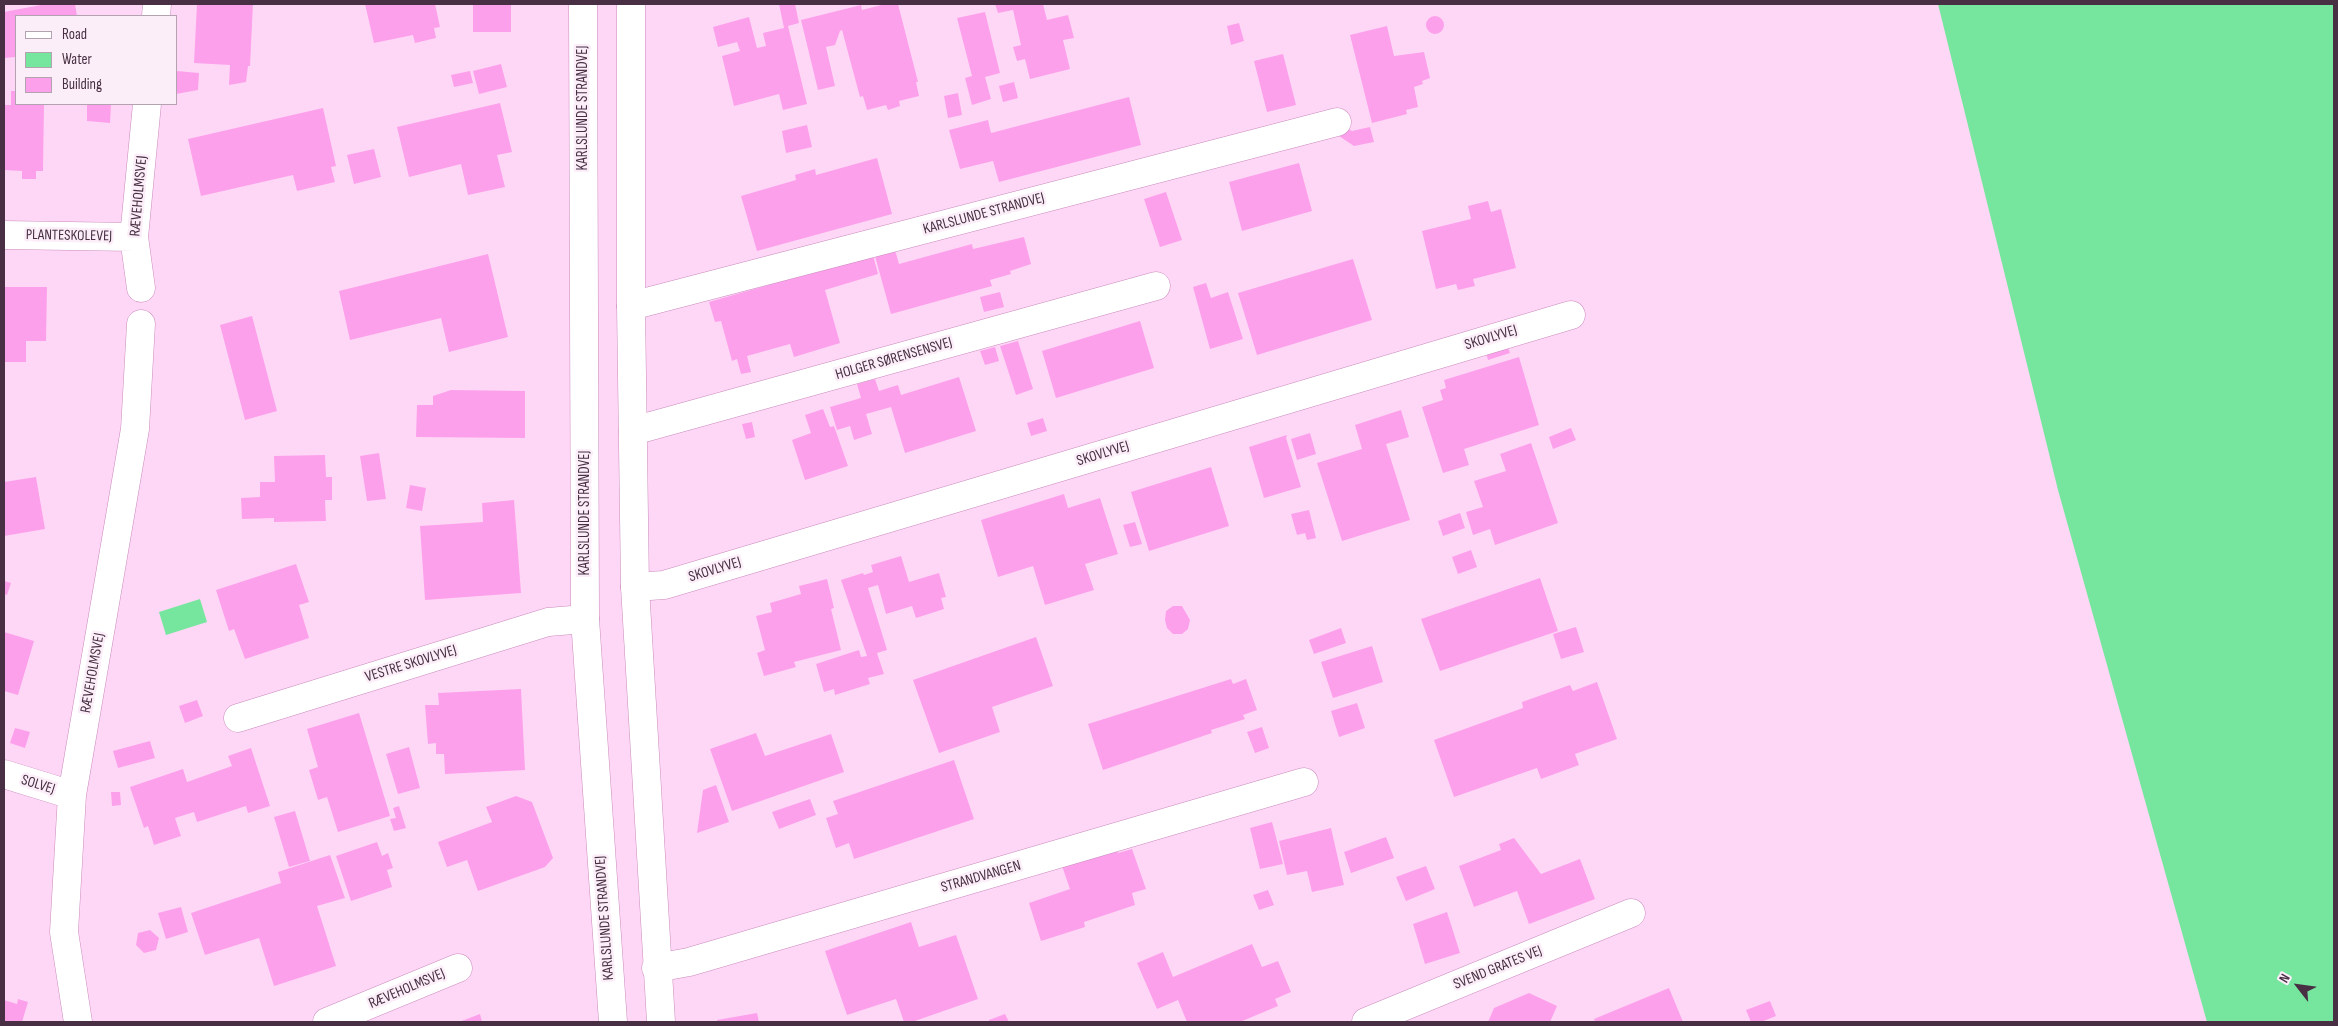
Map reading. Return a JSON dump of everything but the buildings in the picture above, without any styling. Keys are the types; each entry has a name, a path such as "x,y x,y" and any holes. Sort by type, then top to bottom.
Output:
{"street":[{"name":"KARLSLUNDE STRANDVEJ","path":"583,4 585,619 613,1022"},
{"path":"634,4 631,306 635,587 656,968 661,1022"},
{"name":"RÆVEHOLMSVEJ","path":"141,288 134,237 147,105"},
{"name":"KARLSLUNDE STRANDVEJ","path":"631,306 1337,122"},
{"name":"PLANTESKOLEVEJ","path":"4,235 134,237"},
{"name":"HOLGER SØRENSENSVEJ","path":"632,431 1156,286"},
{"name":"SKOVLYVEJ","path":"635,587 664,585 1571,315"},
{"name":"RÆVEHOLMSVEJ","path":"78,1022 64,932 72,795 135,429 140,324"},
{"name":"VESTRE SKOVLYVEJ","path":"238,718 548,622 585,619"},
{"name":"SOLVEJ","path":"4,774 72,795"},
{"name":"STRANDVANGEN","path":"656,968 689,962 1304,782"},
{"name":"SVEND GRATES VEJ","path":"1366,1022 1630,913"},
{"name":"RÆVEHOLMSVEJ","path":"327,1022 458,968"}],"water":[{"path":"1938,4 2334,4 2334,1022 2207,1022 2058,490"},
{"path":"200,599 207,622 166,635 159,612"}]}
